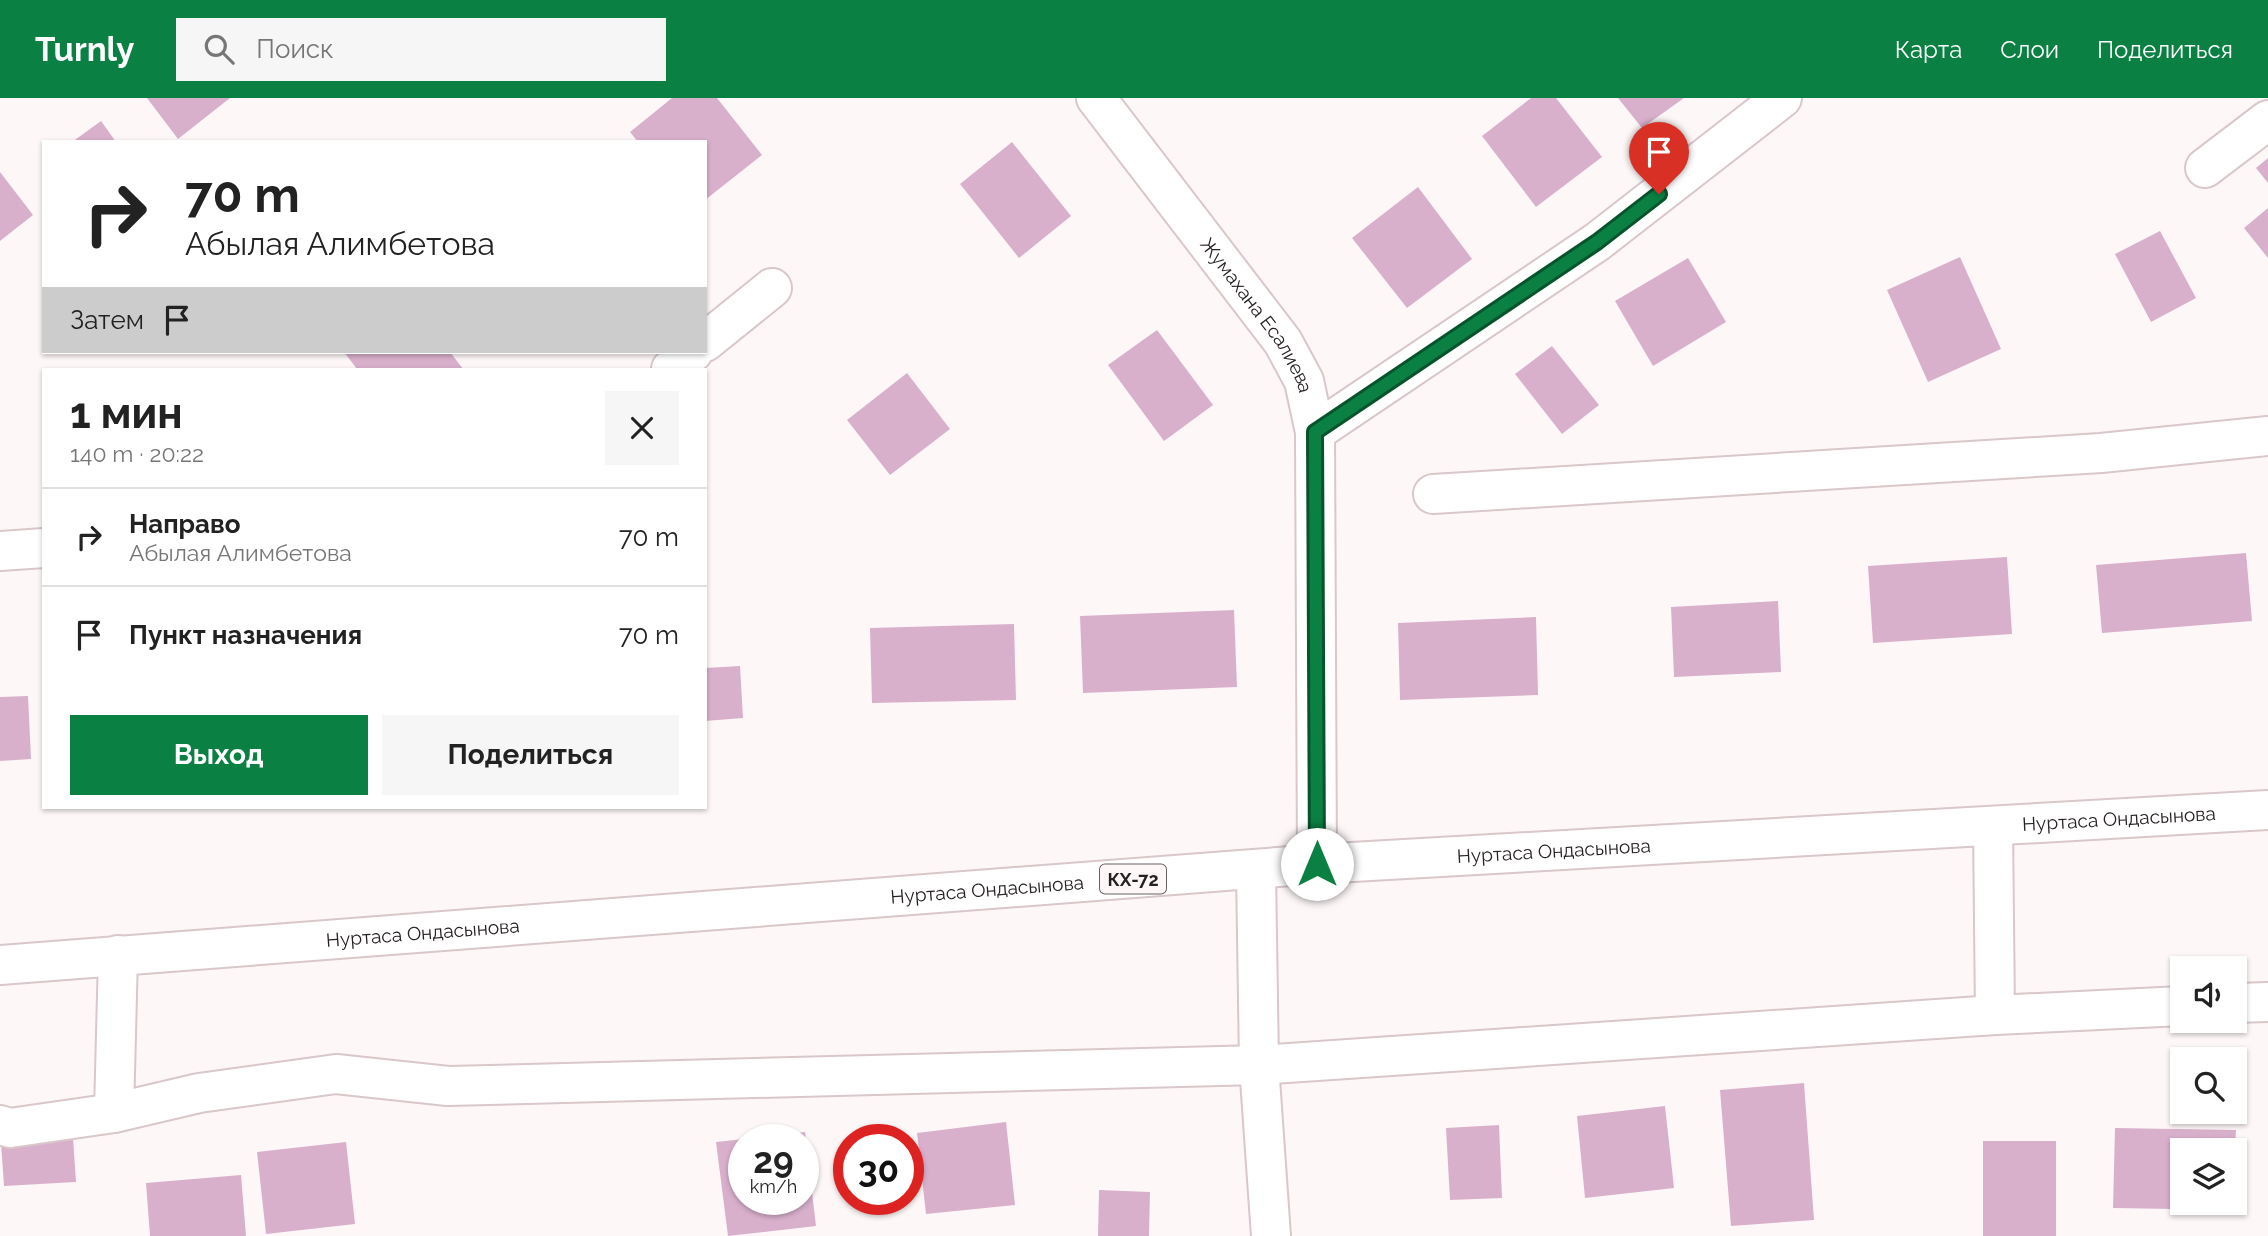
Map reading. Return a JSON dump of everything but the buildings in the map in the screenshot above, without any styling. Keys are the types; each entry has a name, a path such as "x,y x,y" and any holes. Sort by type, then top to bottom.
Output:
{"street":[{"name":"Жумахана Есалиева","path":"1096,98 1283,342 1304,381 1315,432 1317,864"},
{"path":"1315,432 1597,242 1782,98"},
{"path":"2205,168 2268,120"},
{"path":"707,340 772,288"},
{"path":"672,368 690,354"},
{"path":"1433,494 2101,453 2268,436"},
{"path":"0,551 42,548"},
{"name":"Нуртаса Ондасынова","path":"0,965 1317,864 2268,810"},
{"path":"1993,826 1995,1015"},
{"path":"1256,870 1259,1065 1271,1236"},
{"path":"114,1113 118,955"},
{"path":"2247,1003 2268,1002"},
{"path":"0,1125 10,1128 114,1113 199,1093 336,1074 448,1086 1259,1065 1995,1015 2170,1007"}],"route":[{"path":"1317,864 1315,432 1597,242 1659,194"}]}
